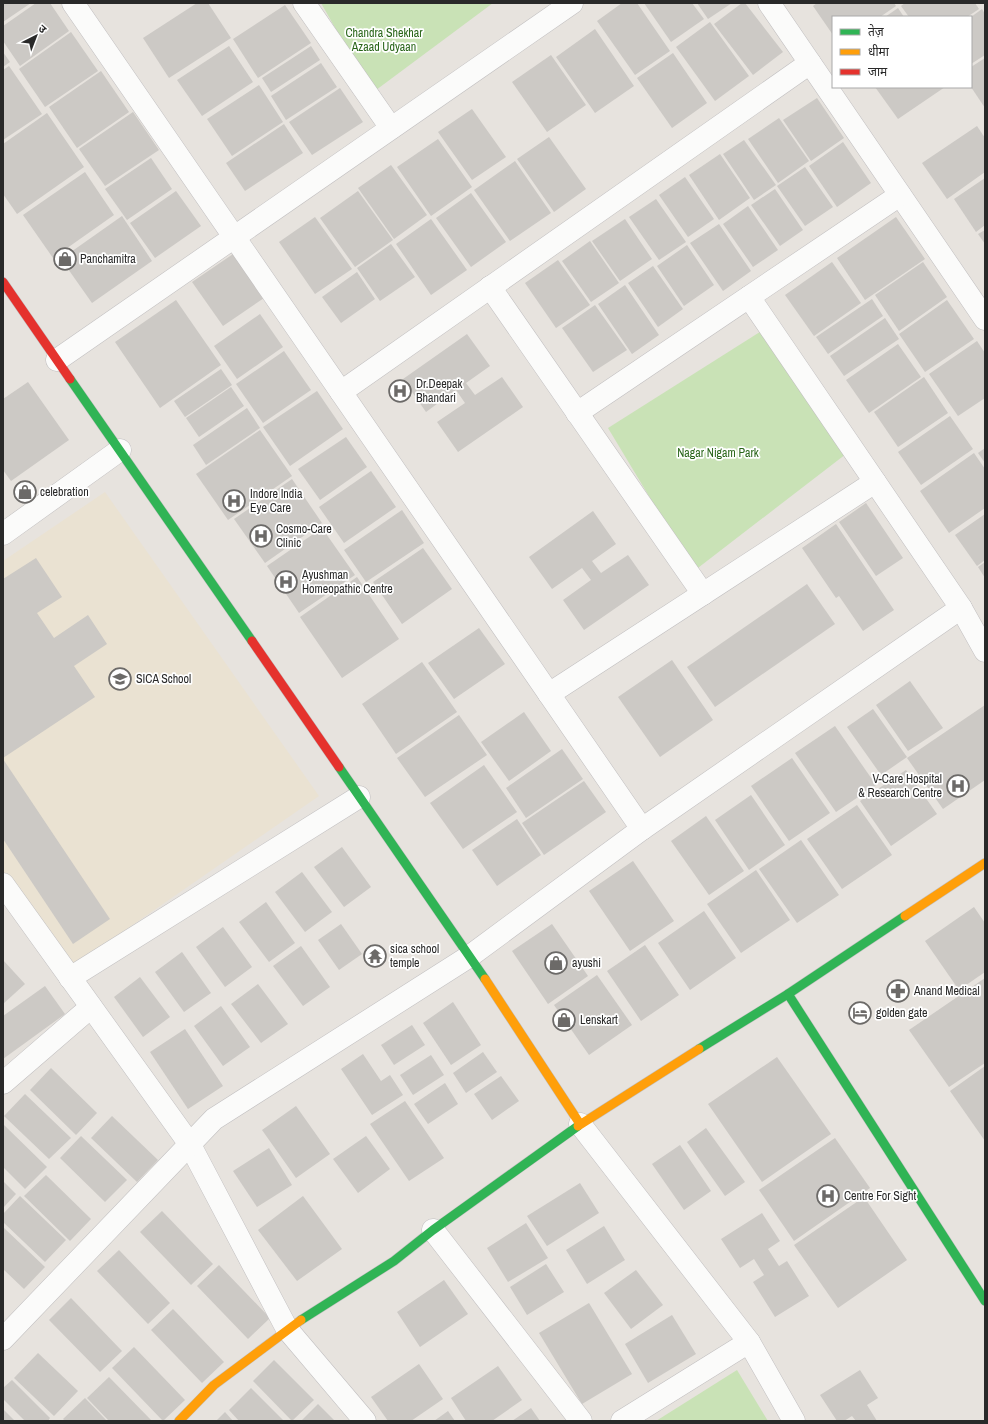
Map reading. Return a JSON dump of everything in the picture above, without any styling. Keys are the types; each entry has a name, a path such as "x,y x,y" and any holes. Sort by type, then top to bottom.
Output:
{"street":[{"path":"73,3 642,829"},
{"path":"304,3 391,128"},
{"path":"769,3 985,319"},
{"path":"57,360 391,128 558,7"},
{"path":"341,392 810,63"},
{"path":"577,413 900,195"},
{"path":"3,282 470,956 580,1124 749,1342 794,1421"},
{"path":"490,287 703,594"},
{"path":"749,297 961,608 985,651"},
{"path":"3,534 120,450"},
{"path":"549,694 875,482"},
{"path":"3,1339 214,1118 470,956 642,829 961,608"},
{"path":"70,978 359,797"},
{"path":"178,1421 214,1385 287,1329 394,1261 433,1230 580,1124 788,994 982,870"},
{"path":"4,889 189,1143 287,1329 365,1421"},
{"path":"788,994 985,1301"},
{"path":"4,1081 91,1007"},
{"path":"433,1230 581,1421"},
{"path":"622,1421 749,1342"}],"shaded area":[{"name":"SICA School","path":"105,492 319,796 72,967 3,872 3,561"}],"green space":[{"name":"Chandra Shekhar Azaad Udyaan","path":"321,3 493,3 372,93"},
{"name":"Nagar Nigam Park","path":"763,330 846,454 694,571 608,428"},
{"path":"737,1370 768,1421 656,1421"}],"building":[{"path":"3,3 31,3 3,22"},
{"path":"36,3 50,3 69,31 20,66 3,41 3,26"},
{"path":"197,3 208,3 231,38 169,78 143,38"},
{"path":"622,3 637,3 670,51 635,75 597,21"},
{"path":"644,3 692,3 704,19 671,42"},
{"path":"697,3 732,3 708,19"},
{"path":"742,3 745,3 783,52 753,75 714,24"},
{"path":"817,3 894,3 896,6 881,16 832,16 832,34 813,6"},
{"path":"905,3 975,3 979,9 968,16 908,16 901,6"},
{"path":"285,5 311,43 258,78 233,39"},
{"path":"898,8 903,16 886,16"},
{"path":"982,9 985,14 985,55 972,63 972,16"},
{"path":"710,22 749,76 715,101 676,47"},
{"path":"595,29 634,86 595,113 556,57"},
{"path":"71,32 98,71 45,107 19,69"},
{"path":"229,46 253,82 202,116 177,80"},
{"path":"311,46 320,60 271,92 262,78"},
{"path":"3,52 10,62 3,67"},
{"path":"673,53 707,103 672,128 637,78"},
{"path":"551,55 586,105 547,132 512,82"},
{"path":"985,58 985,108 972,88 972,66"},
{"path":"321,63 337,87 286,120 271,96"},
{"path":"9,66 42,114 3,140 3,70"},
{"path":"101,71 129,112 77,148 49,107"},
{"path":"259,85 283,122 232,156 207,119"},
{"path":"340,88 363,122 312,155 289,122"},
{"path":"876,88 944,88 898,119"},
{"path":"817,98 844,138 811,161 783,120"},
{"path":"472,109 506,157 472,180 438,132"},
{"path":"133,112 159,150 105,186 79,149"},
{"path":"47,113 84,167 17,214 3,194 3,144"},
{"path":"779,118 809,161 778,183 748,139"},
{"path":"284,124 303,153 245,191 226,163"},
{"path":"977,126 985,138 985,172 947,199 922,163"},
{"path":"549,137 586,189 554,212 517,159"},
{"path":"438,139 472,187 431,216 397,167"},
{"path":"744,140 776,185 754,200 723,154"},
{"path":"843,142 871,183 837,207 809,166"},
{"path":"720,154 750,198 719,220 689,175"},
{"path":"151,158 172,189 127,220 105,189"},
{"path":"515,161 551,213 510,241 474,190"},
{"path":"391,165 427,215 394,239 358,188"},
{"path":"805,167 833,207 805,226 777,186"},
{"path":"85,172 114,215 53,258 23,215"},
{"path":"685,177 714,219 688,237 659,195"},
{"path":"985,178 985,225 976,232 954,199"},
{"path":"775,189 803,230 780,246 751,205"},
{"path":"176,191 201,226 155,258 130,223"},
{"path":"358,191 393,240 355,267 320,218"},
{"path":"471,193 506,242 471,267 436,218"},
{"path":"656,199 686,242 659,260 629,217"},
{"path":"748,206 778,250 753,267 723,224"},
{"path":"122,216 152,261 92,303 61,259"},
{"path":"315,217 352,269 315,294 279,242"},
{"path":"896,217 925,259 865,300 837,258"},
{"path":"431,219 467,270 431,295 396,244"},
{"path":"625,219 652,259 620,281 592,241"},
{"path":"719,224 751,271 723,291 690,243"},
{"path":"985,230 985,244 978,234"},
{"path":"590,241 619,283 591,302 562,261"},
{"path":"391,244 415,277 380,301 357,268"},
{"path":"687,245 714,285 684,306 657,266"},
{"path":"236,252 267,296 223,326 192,282"},
{"path":"558,260 590,305 556,328 525,283"},
{"path":"832,262 861,303 814,336 785,295"},
{"path":"923,262 947,297 899,331 875,295"},
{"path":"653,266 683,309 658,327 628,283"},
{"path":"357,272 375,299 341,323 322,297"},
{"path":"625,285 659,335 632,354 598,304"},
{"path":"872,299 883,316 828,354 816,337"},
{"path":"176,300 221,365 160,408 115,342"},
{"path":"947,300 974,339 925,372 899,334"},
{"path":"595,305 627,350 593,372 562,328"},
{"path":"260,314 283,347 237,379 214,346"},
{"path":"885,318 899,339 844,376 830,356"},
{"path":"467,334 490,366 466,383 475,395 502,377 523,407 458,452 437,422 465,403 456,390 426,412 403,379"},
{"path":"977,341 985,353 985,398 958,416 929,374"},
{"path":"898,344 921,377 869,413 846,380"},
{"path":"284,351 311,390 263,423 236,384"},
{"path":"221,369 232,385 185,417 174,401"},
{"path":"924,377 948,413 898,447 874,412"},
{"path":"28,382 69,440 11,481 3,470 3,399"},
{"path":"231,387 244,406 199,437 186,418"},
{"path":"317,391 343,429 290,466 263,427"},
{"path":"247,408 260,428 206,465 193,445"},
{"path":"950,416 973,449 921,485 898,452"},
{"path":"260,430 292,476 228,520 196,474"},
{"path":"346,437 367,467 320,500 298,469"},
{"path":"985,448 985,463 978,453"},
{"path":"974,453 985,469 985,508 949,533 920,491"},
{"path":"371,471 396,507 344,543 319,507"},
{"path":"292,479 322,523 265,563 234,519"},
{"path":"866,503 903,558 876,576 839,522"},
{"path":"402,510 424,543 366,582 344,550"},
{"path":"593,511 616,544 592,561 601,573 628,555 649,585 584,630 563,600 591,580 582,568 552,589 529,557"},
{"path":"985,514 985,560 977,566 955,535"},
{"path":"836,524 894,610 863,631 839,596 836,598 802,548"},
{"path":"322,528 355,575 299,613 267,566"},
{"path":"423,548 452,589 402,624 373,582"},
{"path":"36,558 62,597 37,613 54,638 88,615 107,644 74,666 95,697 3,758 3,579"},
{"path":"985,562 985,578 978,567"},
{"path":"357,577 399,639 342,678 300,617"},
{"path":"807,584 835,624 715,707 687,667"},
{"path":"479,628 505,664 454,699 428,663"},
{"path":"672,660 713,720 660,757 618,697"},
{"path":"422,662 457,712 396,754 362,704"},
{"path":"910,681 943,728 908,751 876,705"},
{"path":"985,705 985,780 943,809 907,758"},
{"path":"873,709 907,757 881,775 847,727"},
{"path":"524,712 551,751 509,781 481,742"},
{"path":"459,715 487,755 425,797 397,758"},
{"path":"835,726 876,785 836,812 795,753"},
{"path":"562,749 583,779 526,818 506,788"},
{"path":"792,758 830,813 789,841 751,786"},
{"path":"3,759 110,919 73,944 3,839"},
{"path":"484,765 517,812 463,849 430,803"},
{"path":"906,770 937,814 891,846 860,801"},
{"path":"584,781 606,812 544,855 522,823"},
{"path":"751,795 785,845 749,870 715,820"},
{"path":"857,805 892,855 842,889 807,839"},
{"path":"706,816 744,871 709,895 671,841"},
{"path":"517,819 541,855 497,886 472,850"},
{"path":"801,840 839,895 797,923 759,869"},
{"path":"342,847 371,887 344,907 314,867"},
{"path":"633,861 674,921 630,951 589,891"},
{"path":"756,870 790,920 741,953 707,904"},
{"path":"302,872 332,912 305,932 275,892"},
{"path":"266,902 295,943 269,962 239,922"},
{"path":"974,907 985,923 985,972 959,990 925,941"},
{"path":"704,911 736,958 690,990 658,943"},
{"path":"341,924 362,954 339,970 318,940"},
{"path":"552,924 588,976 548,1004 512,951"},
{"path":"223,927 252,967 225,987 196,947"},
{"path":"645,945 679,995 641,1021 607,971"},
{"path":"301,946 330,987 303,1006 273,966"},
{"path":"182,952 211,993 184,1012 155,972"},
{"path":"3,960 25,984 3,1004"},
{"path":"597,975 632,1025 589,1055 554,1005"},
{"path":"140,977 170,1017 143,1037 114,997"},
{"path":"985,978 985,1063 949,1087 909,1030"},
{"path":"258,984 288,1024 261,1043 231,1004"},
{"path":"45,986 65,1014 3,1059 3,1016"},
{"path":"453,1002 481,1045 451,1065 423,1023"},
{"path":"221,1006 250,1047 223,1066 194,1026"},
{"path":"412,1025 425,1045 394,1065 381,1045"},
{"path":"185,1029 223,1086 188,1109 150,1052"},
{"path":"483,1052 497,1072 466,1093 453,1073"},
{"path":"363,1054 381,1081 390,1075 403,1095 372,1115 341,1069"},
{"path":"431,1055 444,1075 413,1095 400,1075"},
{"path":"777,1057 831,1134 762,1182 708,1104"},
{"path":"985,1066 985,1141 950,1091"},
{"path":"51,1068 97,1113 76,1135 30,1090"},
{"path":"501,1076 519,1101 492,1120 474,1094"},
{"path":"445,1083 458,1104 428,1124 414,1104"},
{"path":"25,1094 71,1138 49,1159 4,1116"},
{"path":"405,1101 444,1158 409,1181 370,1124"},
{"path":"296,1106 330,1154 296,1178 262,1130"},
{"path":"112,1116 158,1160 137,1182 91,1138"},
{"path":"3,1124 47,1167 25,1189 3,1167"},
{"path":"706,1128 745,1182 725,1196 687,1142"},
{"path":"81,1136 127,1180 105,1202 60,1158"},
{"path":"366,1136 390,1169 358,1193 333,1159"},
{"path":"835,1138 870,1188 794,1241 759,1190"},
{"path":"680,1145 711,1191 684,1210 652,1164"},
{"path":"269,1148 292,1185 257,1207 233,1171"},
{"path":"46,1175 91,1219 70,1241 24,1196"},
{"path":"3,1181 16,1194 3,1208"},
{"path":"580,1183 599,1213 547,1246 527,1216"},
{"path":"20,1196 66,1240 45,1262 3,1222 3,1214"},
{"path":"303,1196 342,1249 297,1281 258,1230"},
{"path":"864,1197 907,1260 838,1308 794,1245"},
{"path":"162,1211 213,1264 191,1285 140,1232"},
{"path":"762,1213 780,1241 768,1249 779,1266 787,1261 809,1296 775,1317 753,1282 764,1275 754,1259 740,1268 721,1239"},
{"path":"526,1223 548,1258 508,1282 487,1248"},
{"path":"604,1226 625,1260 587,1284 566,1250"},
{"path":"3,1227 45,1267 24,1289 3,1269"},
{"path":"119,1250 170,1303 148,1324 97,1271"},
{"path":"546,1264 564,1292 527,1315 510,1287"},
{"path":"219,1265 270,1318 248,1339 197,1286"},
{"path":"636,1270 663,1305 631,1329 604,1293"},
{"path":"444,1280 468,1314 420,1347 397,1312"},
{"path":"71,1298 122,1351 100,1372 49,1320"},
{"path":"589,1303 632,1374 582,1404 539,1333"},
{"path":"173,1309 224,1362 202,1383 151,1330"},
{"path":"672,1315 696,1354 648,1383 625,1344"},
{"path":"134,1347 185,1400 163,1421 112,1368"},
{"path":"38,1353 78,1391 54,1416 14,1378"},
{"path":"274,1360 314,1400 292,1421 253,1381"},
{"path":"419,1364 443,1399 411,1421 388,1421 371,1397"},
{"path":"498,1366 522,1400 492,1421 466,1421 451,1398"},
{"path":"860,1370 878,1398 867,1405 877,1421 856,1421 852,1416 844,1421 837,1421 820,1395"},
{"path":"109,1377 152,1421 109,1421 87,1398"},
{"path":"12,1380 50,1418 48,1421 25,1421 3,1399 3,1388"},
{"path":"251,1388 284,1421 239,1421 229,1410"},
{"path":"85,1398 107,1421 65,1421 63,1419"},
{"path":"318,1404 335,1421 301,1421"},
{"path":"531,1408 540,1421 512,1421"},
{"path":"3,1409 15,1421 3,1421"},
{"path":"448,1411 455,1421 434,1421"},
{"path":"225,1412 233,1421 216,1421"}],"traffic: fast":[{"path":"70,379 252,641"},
{"path":"339,767 485,979"},
{"path":"699,1049 788,994 905,916"},
{"path":"788,994 985,1301"},
{"path":"301,1320 394,1261 433,1230 578,1126"}],"traffic: slow":[{"path":"905,916 985,863"},
{"path":"485,979 580,1124"},
{"path":"578,1126 699,1049"},
{"path":"179,1421 214,1385 301,1320"}],"traffic: jam":[{"path":"3,282 70,379"},
{"path":"252,641 339,767"}],"place":[{"name":"Panchamitra","path":"65,259"},
{"name":"Dr.Deepak Bhandari","path":"400,391"},
{"name":"celebration","path":"25,492"},
{"name":"Indore India Eye Care","path":"234,501"},
{"name":"Cosmo-Care Clinic","path":"261,536"},
{"name":"Ayushman Homeopathic Centre","path":"286,582"},
{"name":"SICA School","path":"120,679"},
{"name":"V-Care Hospital & Research Centre","path":"958,786"},
{"name":"sica school temple","path":"375,956"},
{"name":"ayushi","path":"556,963"},
{"name":"Anand Medical","path":"898,991"},
{"name":"golden gate","path":"860,1013"},
{"name":"Lenskart","path":"564,1020"},
{"name":"Centre For Sight","path":"828,1196"}]}
